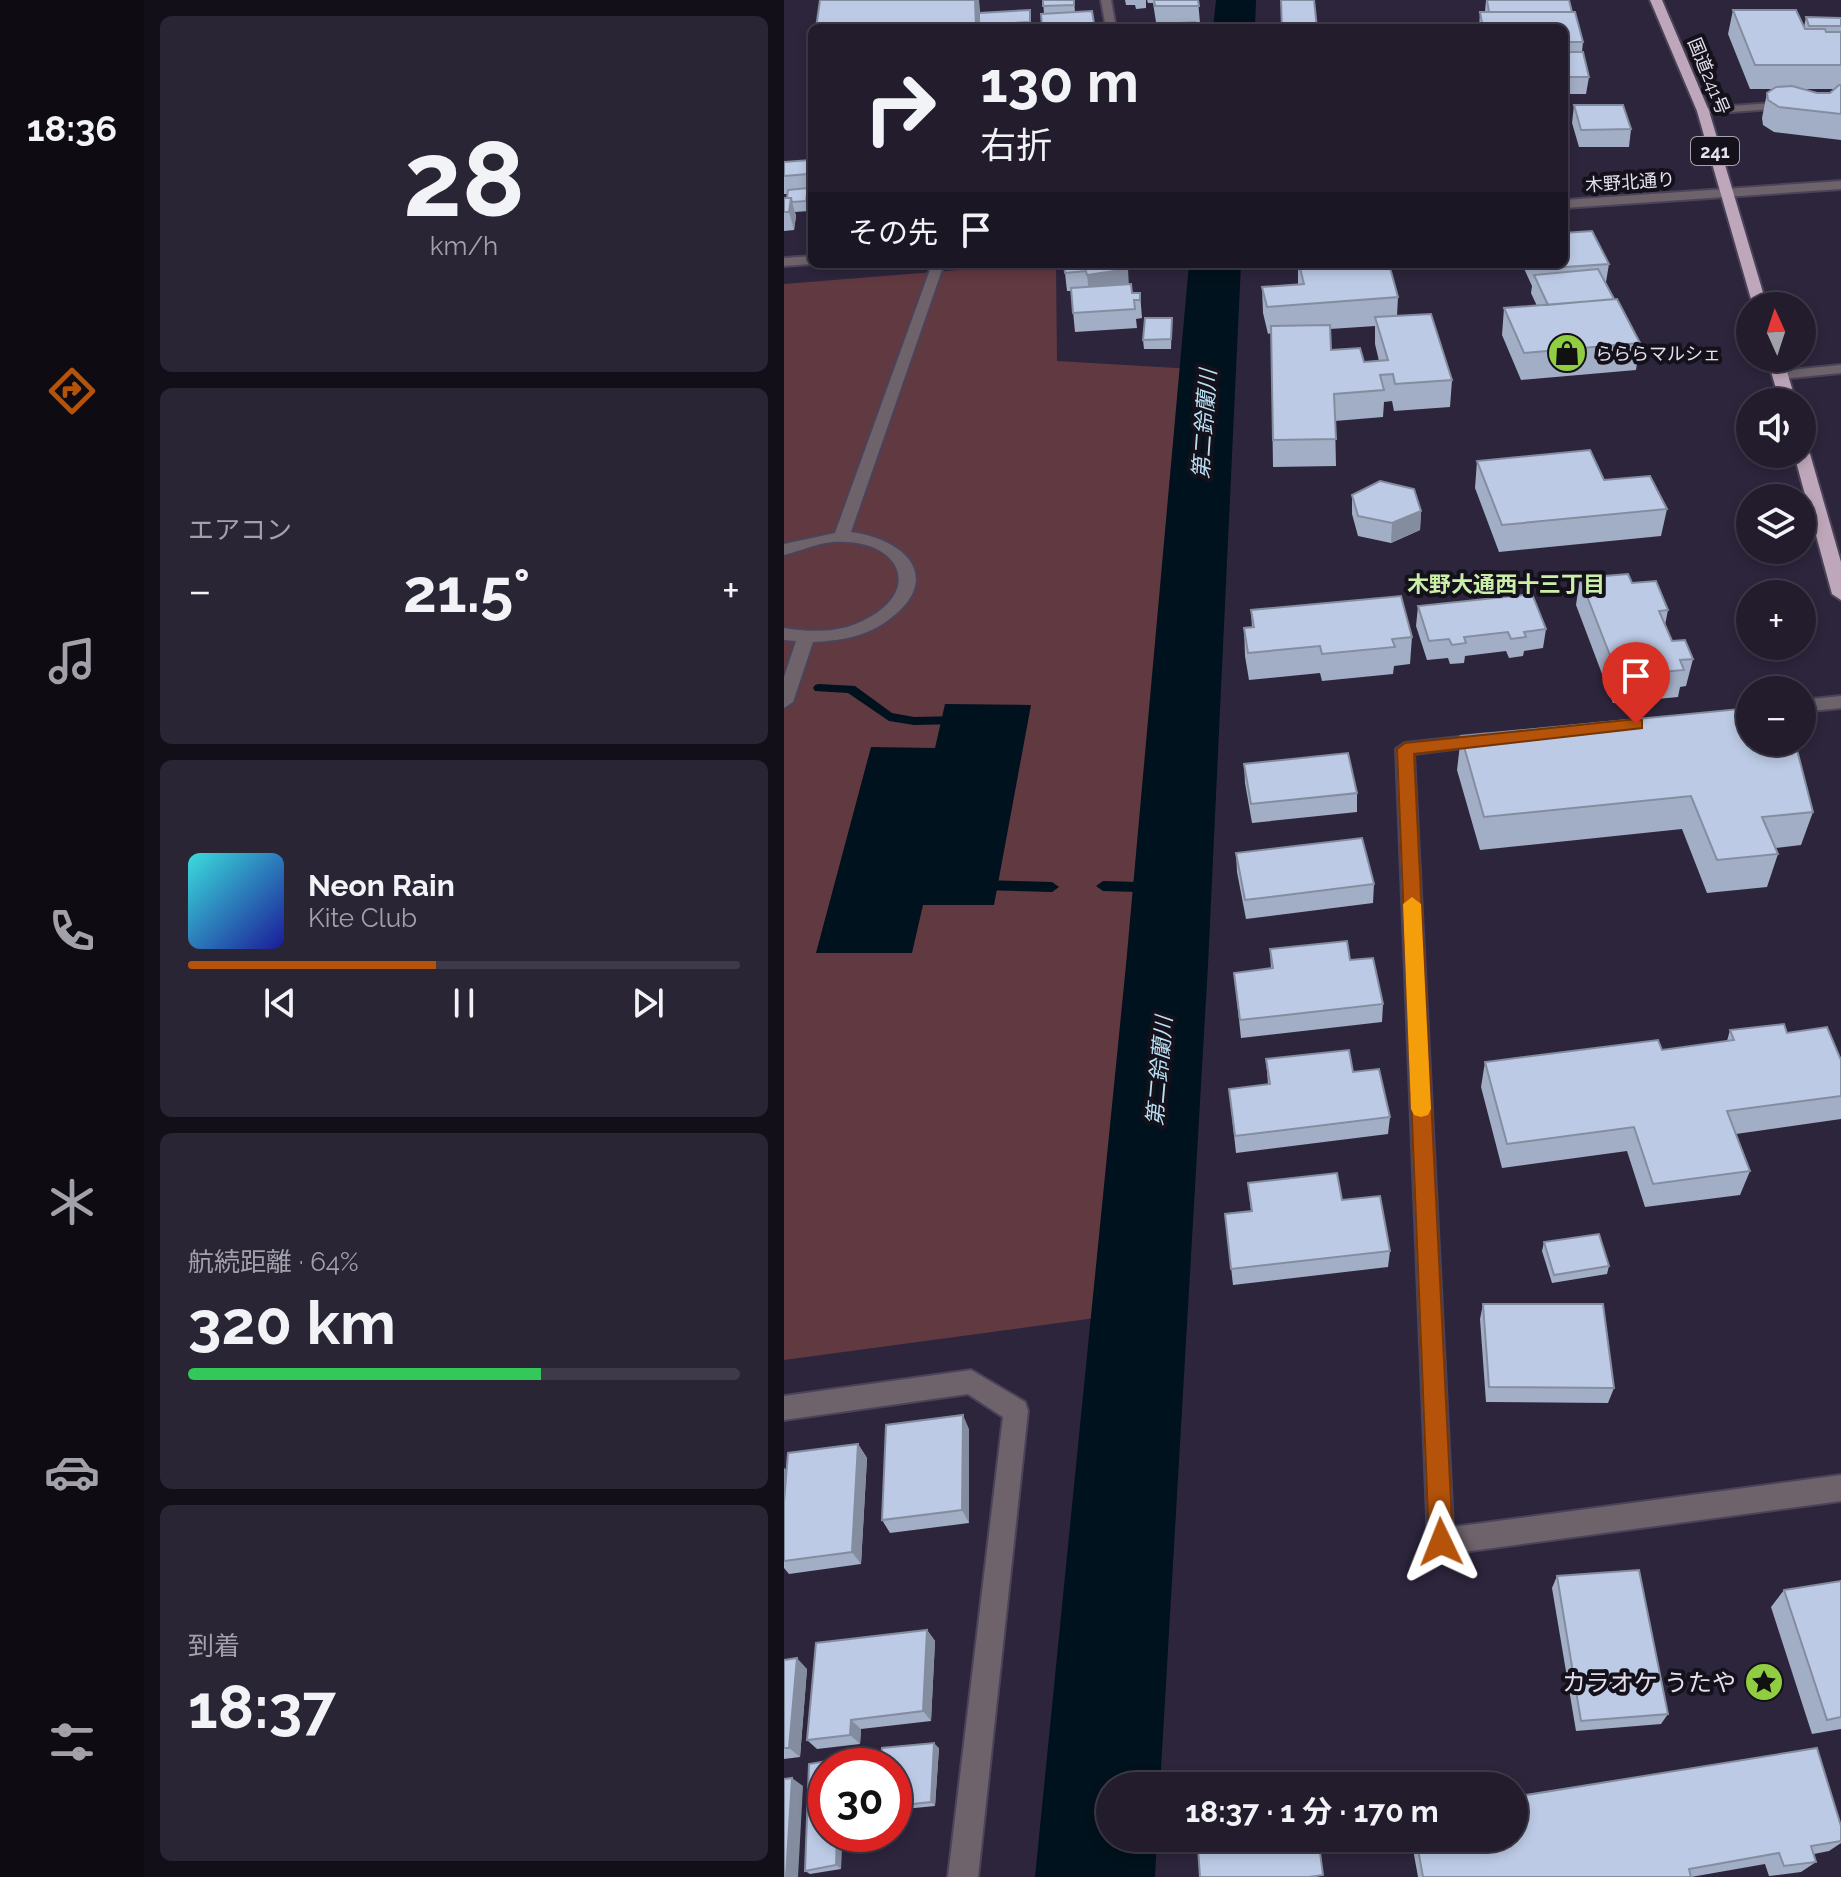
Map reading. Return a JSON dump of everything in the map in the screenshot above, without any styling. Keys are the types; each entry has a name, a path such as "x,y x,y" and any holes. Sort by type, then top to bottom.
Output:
{"highway":[{"name":"国道241号","path":"1656,0 1703,111 1756,292"},
{"path":"1779,372 1784,388"},
{"path":"1806,468 1841,594"}],"street":[{"path":"1106,0 1110,24"},
{"path":"1703,111 1841,101"},
{"name":"木野北通り","path":"1568,204 1841,185"},
{"path":"784,262 808,260"},
{"path":"842,536 937,268"},
{"path":"1780,375 1841,369"},
{"path":"784,550 815,539 842,536 871,540 894,551 906,568 907,587 894,607 870,624 840,635 806,638 784,634"},
{"path":"784,702 806,638"},
{"path":"1816,705 1841,702"},
{"path":"1509,738 1405,749 1441,1542 1841,1488"},
{"path":"784,1408 971,1382 1016,1411 963,1877"}],"shaded area":[{"path":"984,268 1056,268 1057,361 1194,369 1110,1316 784,1360 784,284"}],"water":[{"path":"945,704 1031,705 994,905 923,905 912,953 816,953 871,747 935,748"}],"building":[{"path":"820,0 975,0 976,24 817,24"},
{"path":"1043,0 1074,0 1074,5 1043,6"},
{"path":"1154,0 1198,0 1199,6 1155,6"},
{"path":"1281,0 1314,0 1317,24 1282,24"},
{"path":"1487,0 1569,0 1572,12 1489,12"},
{"path":"1030,10 1030,22 979,24 979,13"},
{"path":"1733,10 1796,10 1805,29 1841,32 1841,65 1755,65"},
{"path":"1092,11 1094,23 1042,24 1041,14"},
{"path":"1480,12 1575,12 1583,42 1568,42 1568,24 1482,24"},
{"path":"1806,17 1841,18 1841,26 1809,26"},
{"path":"1568,52 1583,52 1589,77 1568,77"},
{"path":"1839,85 1841,114 1779,107 1768,100 1767,93 1776,87 1792,86 1830,93"},
{"path":"1574,105 1623,105 1631,129 1581,130"},
{"path":"808,160 808,174 784,176 784,162"},
{"path":"808,188 806,201 792,202 791,198 787,198 788,190"},
{"path":"784,198 791,198 789,212 784,212"},
{"path":"1592,231 1609,264 1568,267 1568,233"},
{"path":"1064,268 1128,269 1087,275 1086,271 1065,273"},
{"path":"1300,268 1390,268 1398,297 1267,307 1262,287 1304,284"},
{"path":"1598,269 1614,299 1548,305 1534,275"},
{"path":"1131,284 1132,293 1140,293 1140,300 1134,300 1135,309 1073,313 1071,288"},
{"path":"1617,299 1640,343 1524,353 1504,308"},
{"path":"1431,314 1452,380 1395,384 1393,374 1380,375 1384,390 1334,394 1336,439 1273,440 1271,326 1330,325 1331,350 1360,348 1364,362 1388,360 1375,317"},
{"path":"1145,318 1172,318 1171,339 1143,340"},
{"path":"1590,450 1604,480 1650,476 1667,509 1502,525 1477,461"},
{"path":"1380,481 1414,489 1421,511 1392,523 1358,516 1352,495"},
{"path":"1628,574 1632,583 1656,581 1668,610 1659,611 1672,641 1685,640 1693,659 1680,660 1684,670 1618,676 1580,578"},
{"path":"1532,594 1546,629 1524,632 1526,637 1511,639 1508,632 1464,637 1466,643 1452,645 1449,639 1429,641 1418,606"},
{"path":"1401,596 1412,637 1392,639 1395,647 1322,654 1320,646 1248,653 1244,628 1254,627 1251,610"},
{"path":"1736,709 1736,756 1799,756 1813,812 1762,817 1778,854 1717,860 1691,796 1484,817 1461,736"},
{"path":"1348,753 1357,793 1251,804 1244,764"},
{"path":"1362,838 1374,884 1245,900 1236,853"},
{"path":"1347,941 1350,960 1373,958 1383,1004 1240,1020 1234,973 1273,968 1270,949"},
{"path":"1784,1024 1787,1033 1827,1027 1841,1060 1841,1096 1727,1111 1750,1171 1653,1184 1634,1127 1507,1144 1485,1062 1658,1040 1662,1050 1734,1040 1730,1030"},
{"path":"1349,1050 1353,1072 1379,1069 1390,1117 1235,1136 1229,1089 1270,1084 1266,1059"},
{"path":"1337,1173 1342,1200 1380,1196 1390,1251 1231,1269 1225,1214 1252,1211 1248,1183"},
{"path":"1599,1234 1609,1266 1554,1275 1544,1242"},
{"path":"1483,1304 1603,1304 1614,1388 1489,1387"},
{"path":"963,1415 962,1510 882,1520 886,1425"},
{"path":"858,1444 852,1552 784,1561 788,1453"},
{"path":"1639,1570 1668,1714 1581,1721 1557,1576"},
{"path":"1841,1581 1841,1717 1827,1720 1784,1590"},
{"path":"927,1630 923,1711 851,1720 850,1735 807,1740 816,1643"},
{"path":"797,1658 789,1748 784,1748 784,1660"},
{"path":"934,1743 931,1802 912,1804 912,1748 882,1748"},
{"path":"1817,1748 1841,1826 1841,1841 1811,1846 1816,1862 1784,1866 1779,1853 1689,1869 1691,1877 1423,1877 1419,1852 1528,1852 1528,1795"},
{"path":"792,1778 786,1877 784,1877 784,1779"},
{"path":"808,1791 808,1852 836,1852 836,1865 805,1871"},
{"path":"1198,1852 1320,1852 1323,1875 1309,1877 1200,1877"}],"waterway":[{"name":"第二鈴蘭川","path":"1234,24 1236,0"},
{"name":"第二鈴蘭川","path":"1095,1877 1167,965 1215,268"},
{"path":"819,688 851,689 889,717 914,721 961,720"},
{"path":"980,885 1052,887"},
{"path":"1103,886 1173,888"}],"slow traffic":[{"path":"1412,904 1421,1109"}],"place":[{"name":"らららマルシェ","path":"1567,353"},
{"name":"カラオケ うたや","path":"1764,1682"}],"district":[{"name":"木野大通西十三丁目","path":"1506,584"}],"route":[{"path":"1441,1542 1405,749 1636,724"}]}
